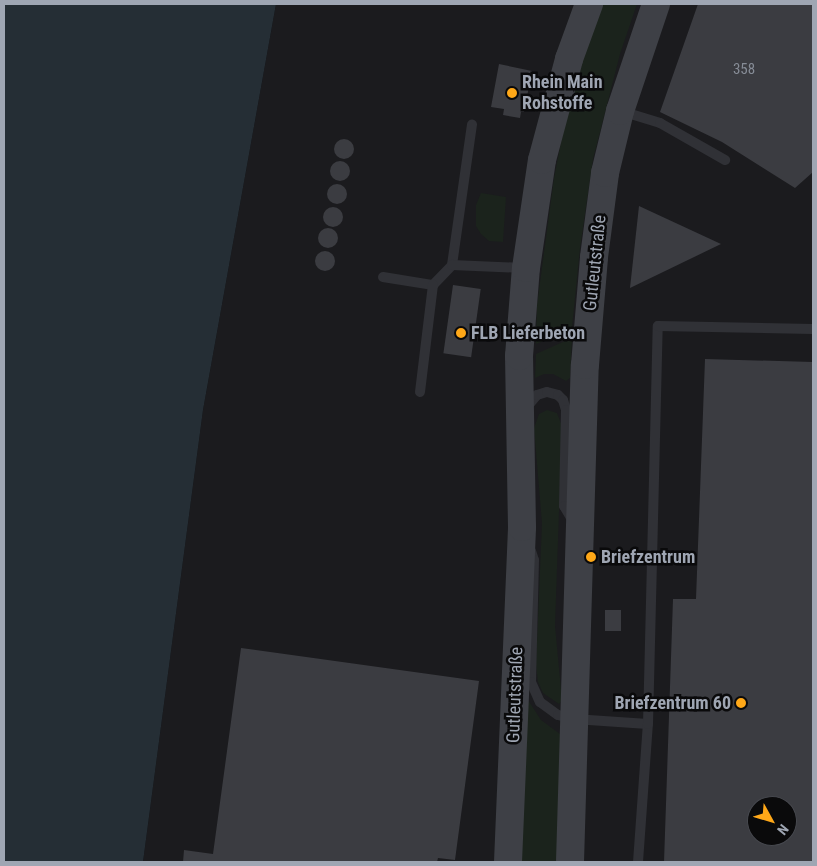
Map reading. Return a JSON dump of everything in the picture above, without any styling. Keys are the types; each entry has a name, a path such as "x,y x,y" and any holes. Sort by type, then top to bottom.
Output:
{"main road":[{"name":"Gutleutstraße","path":"508,862 522,527 519,356 526,268 542,160 569,59 589,4"},
{"name":"Gutleutstraße","path":"570,862 578,531 585,365 594,257 605,173 620,111 656,4"}],"lane":[{"path":"620,111 660,123 725,160"},
{"path":"420,392 433,284 452,266 472,124"},
{"path":"452,266 526,268"},
{"path":"383,277 433,284"},
{"path":"638,862 648,724 658,326 813,329"},
{"path":"520,417 528,403 537,395 548,392 558,395 563,400 566,410 564,506 578,531"},
{"name":"Gutleutstraße","path":"522,527 534,560 531,682 540,702 558,715 574,719"},
{"path":"574,719 648,724"}],"shaded area":[{"path":"4,4 276,4 203,410 143,862 4,862"},
{"path":"276,4 813,4 813,862 143,862 203,410"},
{"path":"600,4 637,4 620,54 593,159 580,248 572,328 536,344 537,305 554,178 566,117"},
{"path":"481,193 506,197 503,242 489,241 476,226 476,205"},
{"path":"572,338 570,378 566,381 553,374 544,374 535,378 536,354"},
{"path":"547,410 557,413 562,426 555,626 562,700 559,704 543,693 538,682 536,665 542,523 534,428 539,414"},
{"path":"528,700 541,720 560,734 558,862 521,862"}],"building":[{"path":"698,4 813,4 813,172 795,188 722,142 660,112"},
{"path":"499,64 532,71 524,112 521,112 520,118 503,115 504,109 491,107"},
{"path":"344,139 351,142 354,149 351,156 344,159 337,156 334,149 337,142"},
{"path":"340,161 347,164 350,171 347,178 340,181 333,178 330,171 333,164"},
{"path":"337,184 344,187 347,194 344,201 337,204 330,201 327,194 330,187"},
{"path":"639,206 721,244 630,288"},
{"path":"333,207 340,210 343,217 340,224 333,227 326,224 323,217 326,210"},
{"path":"328,228 335,231 338,238 335,245 328,248 321,245 318,238 321,231"},
{"path":"325,251 332,254 335,261 332,268 325,271 318,268 315,261 318,254"},
{"path":"453,285 481,289 471,357 443,353"},
{"name":"Briefzentrum 60","path":"705,359 813,362 813,862 664,862 673,599 696,599"},
{"path":"605,610 621,610 621,631 605,631"},
{"path":"241,648 479,681 455,860 438,858 437,862 183,862 184,850 213,854"}],"place":[{"name":"Rhein Main Rohstoffe","path":"512,93"},
{"name":"FLB Lieferbeton","path":"461,333"},
{"name":"Briefzentrum","path":"591,557"},
{"name":"Briefzentrum 60","path":"741,703"}]}
